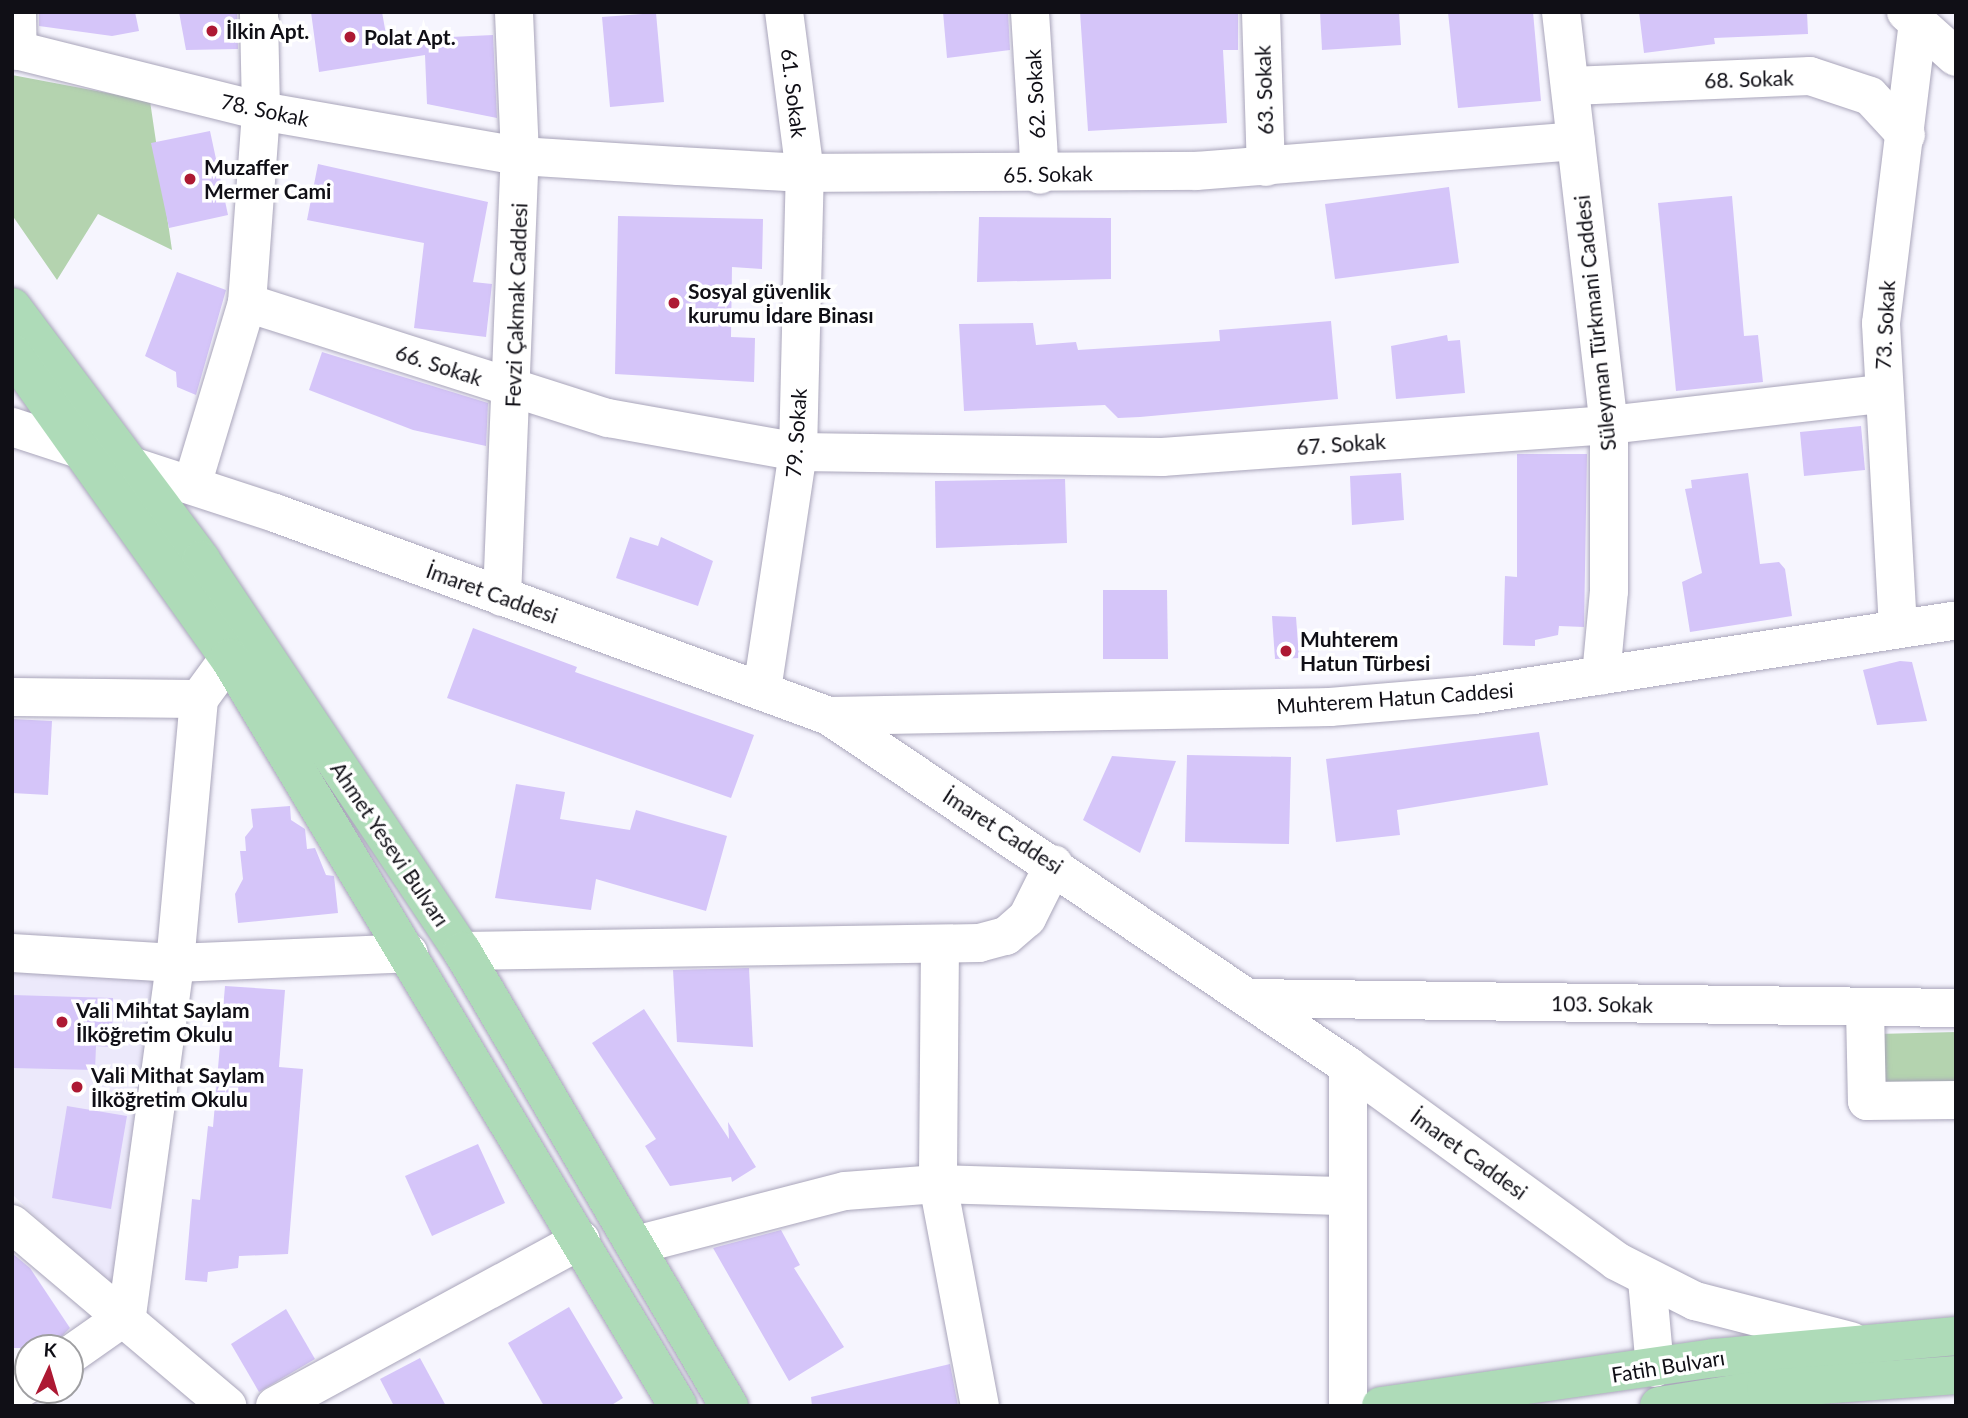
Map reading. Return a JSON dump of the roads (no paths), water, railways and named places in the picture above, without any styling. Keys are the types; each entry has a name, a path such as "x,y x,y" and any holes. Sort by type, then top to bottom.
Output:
{"main road":[{"name":"Ahmet Yesevi Bulvarı","path":"12,307 133,467 462,951 729,1406"},
{"name":"Ahmet Yesevi Bulvarı","path":"12,353 229,659 409,953 678,1406"},
{"name":"Fatih Bulvarı","path":"1381,1406 1853,1341 1956,1336"},
{"name":"Fatih Bulvarı","path":"1662,1406 1766,1389 1956,1375"}],"street":[{"path":"15,50 17,12"},
{"path":"192,485 247,303 261,111 259,12"},
{"name":"Fevzi Çakmak Caddesi","path":"502,597 515,390 520,156 514,12"},
{"name":"61. Sokak","path":"784,12 805,173"},
{"name":"62. Sokak","path":"1030,12 1040,175"},
{"name":"63. Sokak","path":"1261,12 1266,167"},
{"name":"Süleyman Türkmani Caddesi","path":"1561,12 1609,425 1609,592 1601,676"},
{"path":"1912,18 1955,54"},
{"name":"73. Sokak","path":"1898,628 1882,394 1881,323 1906,135 1912,18"},
{"name":"78. Sokak","path":"15,50 261,111 520,156"},
{"name":"68. Sokak","path":"1570,86 1810,76 1870,96 1906,135"},
{"name":"65. Sokak","path":"520,156 805,173 1040,175 1266,167 1576,141"},
{"name":"79. Sokak","path":"762,690 798,452 805,173"},
{"name":"66. Sokak","path":"247,303 608,418 798,452"},
{"name":"67. Sokak","path":"798,452 1162,457 1609,425 1882,394"},
{"name":"İmaret Caddesi","path":"12,427 82,452 192,485 829,716 1054,864 1348,1066 1647,1280 1740,1316 1853,1341"},
{"name":"Muhterem Hatun Caddesi","path":"829,716 1330,707 1601,676 1956,620"},
{"path":"84,1344 127,1315 175,963 199,699 229,659"},
{"path":"12,697 199,699"},
{"path":"462,951 940,946 1006,936 1044,892 1054,864"},
{"path":"940,946 938,1184 980,1406"},
{"path":"12,953 175,963 409,953"},
{"name":"103. Sokak","path":"1248,998 1865,1009 1956,1008"},
{"path":"1865,1009 1867,1101 1956,1100"},
{"path":"1348,1066 1348,1406"},
{"path":"636,1245 845,1191 938,1184 1346,1196"},
{"path":"12,1224 127,1315 227,1406"},
{"path":"275,1406 581,1240"},
{"path":"1647,1280 1655,1368"}],"place":[{"name":"İlkin Apt.","path":"212,31"},
{"name":"Polat Apt.","path":"350,37"},
{"name":"Muzaffer Mermer Cami","path":"190,179"},
{"name":"Sosyal güvenlik kurumu İdare Binası","path":"674,303"},
{"name":"Muhterem Hatun Türbesi","path":"1286,651"},
{"name":"Vali Mihtat Saylam İlköğretim Okulu","path":"62,1022"},
{"name":"Vali Mithat Saylam İlköğretim Okulu","path":"77,1087"}]}
